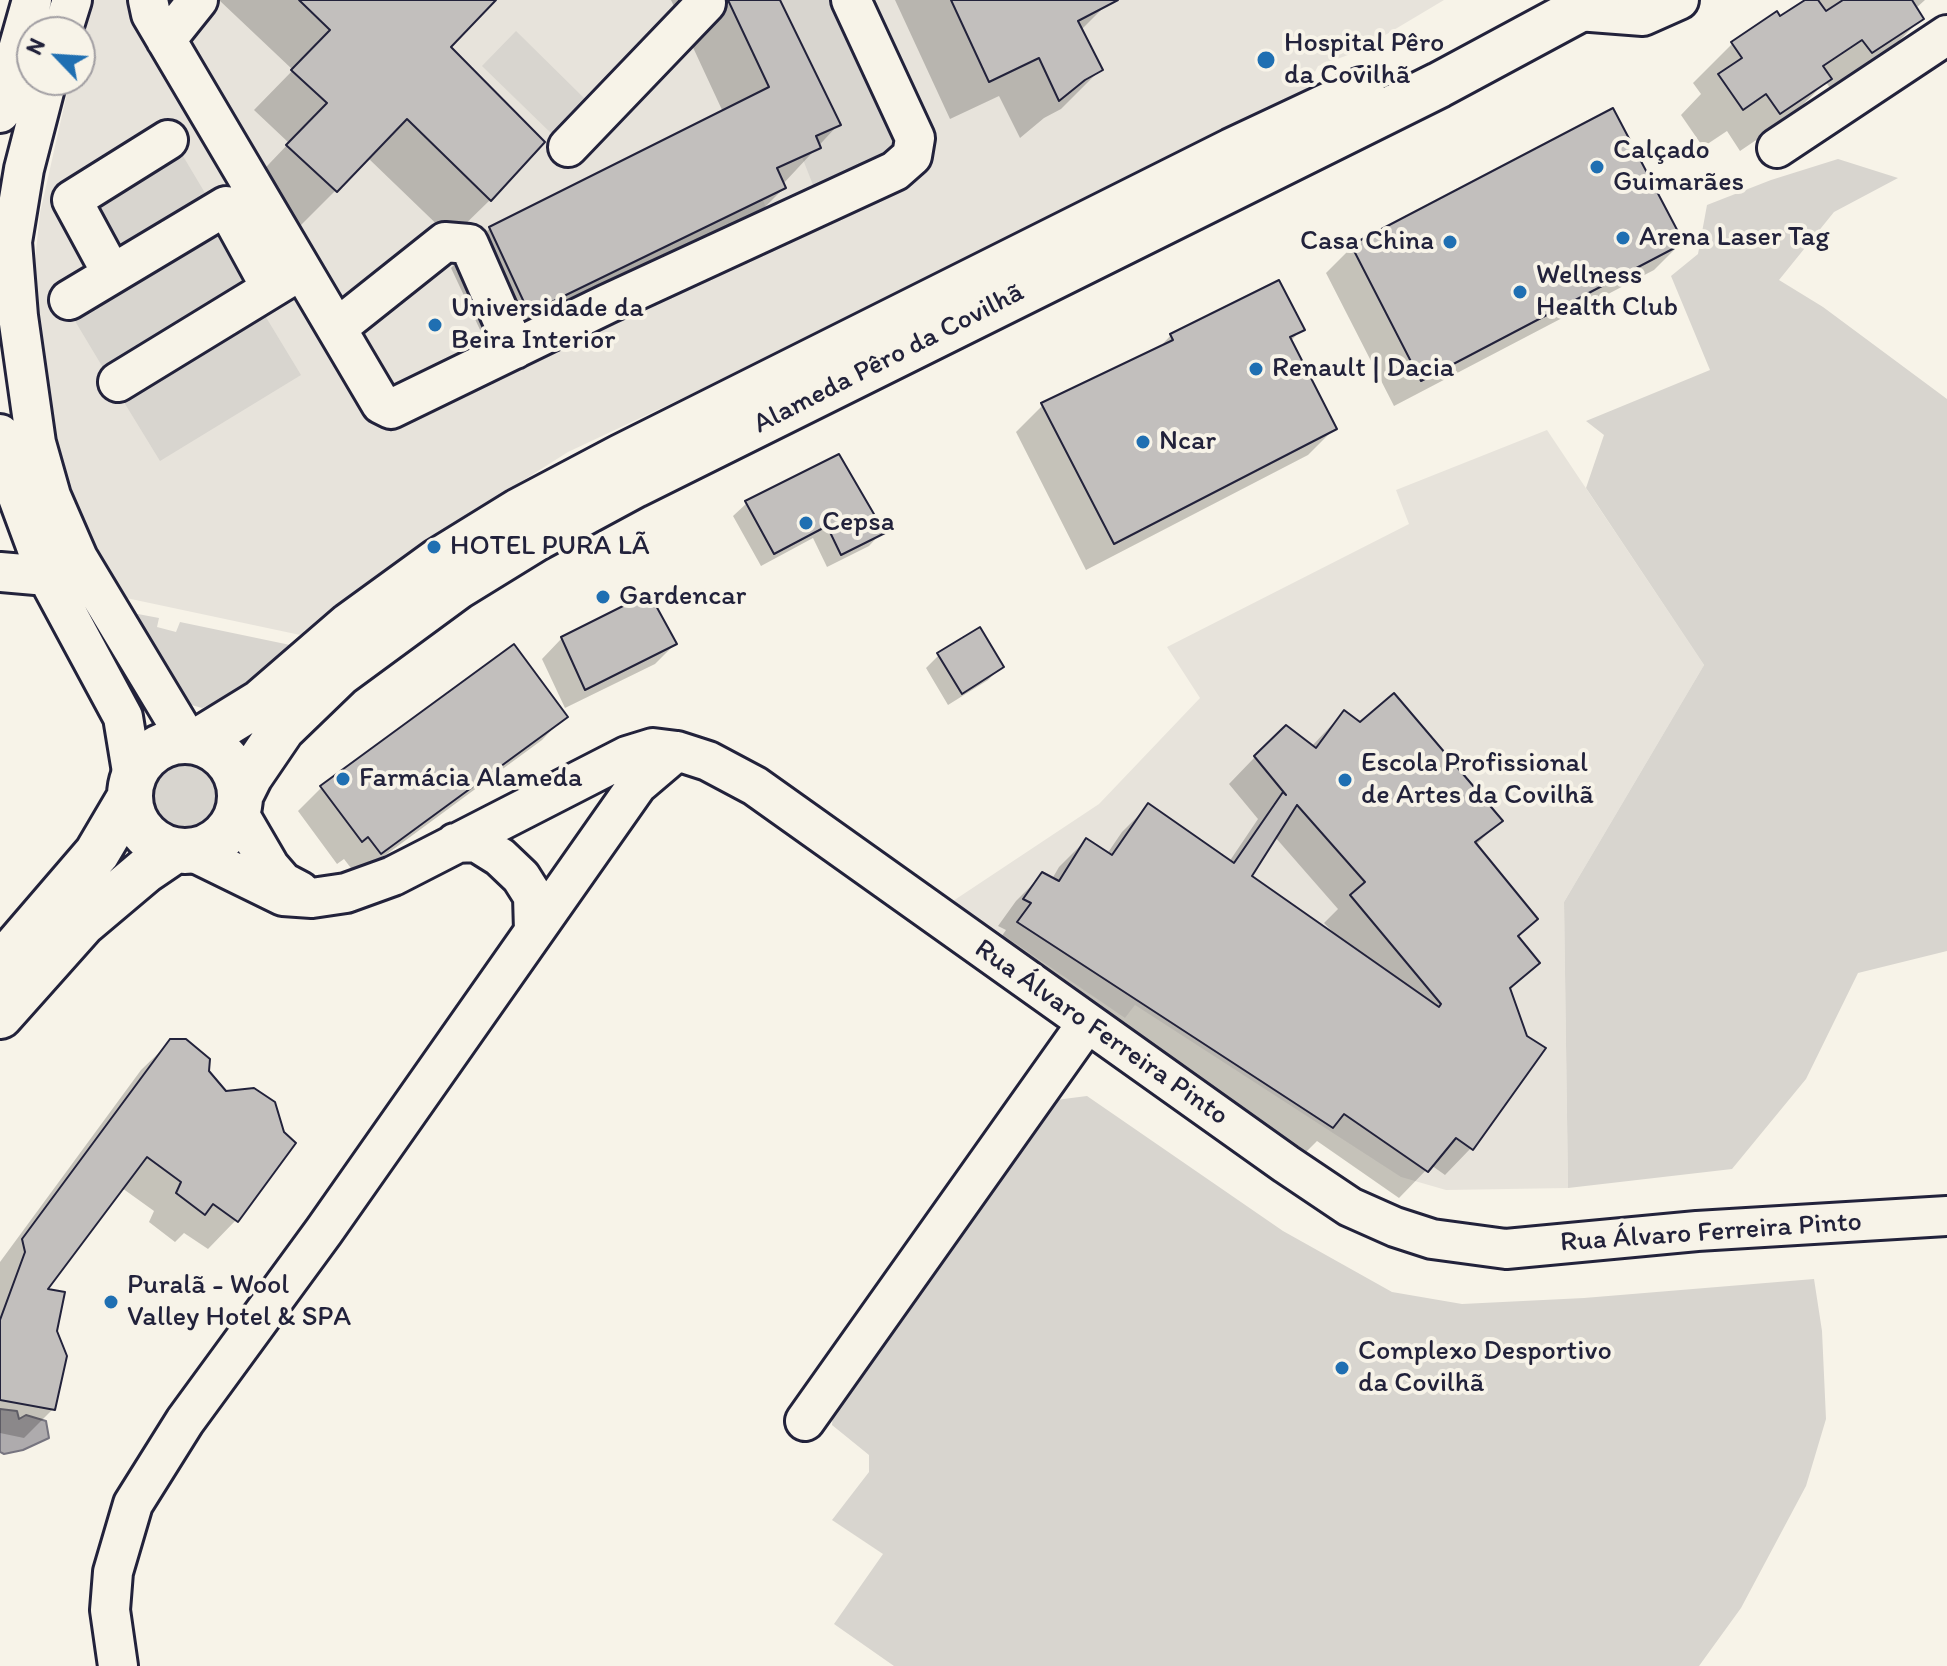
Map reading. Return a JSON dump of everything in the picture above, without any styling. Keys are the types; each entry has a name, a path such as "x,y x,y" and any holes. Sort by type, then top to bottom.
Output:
{"main road":[{"name":"Alameda Pêro da Covilhã","path":"192,742 261,702 350,625 438,561 519,511 1218,158 1400,72 1534,0"},
{"name":"Alameda Pêro da Covilhã","path":"239,804 250,776 282,729 340,673 457,587 535,539 635,485 1439,85 1587,6"},
{"path":"0,966 97,853 142,762 154,751 170,743 192,742 213,749 227,761 237,777 239,804 231,826 207,847 183,851 132,881 82,924 0,1016"},
{"path":"131,787 133,815 143,832 157,844 183,851"}],"street":[{"path":"0,113 32,0"},
{"path":"148,0 151,14 174,52 286,279"},
{"path":"198,0 174,52 226,206 286,279 337,328 381,404 391,409 895,171 912,156 915,138 851,0"},
{"path":"1587,6 1643,16 1679,0"},
{"path":"568,147 706,3"},
{"path":"1777,148 1947,35"},
{"path":"43,96 24,169 12,242 18,316 36,443 51,496 78,558 192,742"},
{"path":"112,274 72,200 168,140"},
{"path":"69,300 226,206"},
{"path":"337,328 445,242 469,244 515,349"},
{"path":"118,382 286,279"},
{"path":"0,434 8,503 123,717 131,787"},
{"path":"0,572 47,576"},
{"name":"Rua Álvaro Ferreira Pinto","path":"183,851 283,896 312,898 346,893 393,876 627,756 653,748 677,751 708,761 755,786 1350,1207 1395,1227 1432,1239 1506,1249 1697,1231 1947,1216"},
{"path":"118,1666 110,1610 113,1572 133,1504 185,1421 316,1242 637,785 677,751"},
{"path":"239,804 270,867 283,882 312,898"},
{"path":"455,843 476,842 500,857 521,877 533,896 534,931"},
{"path":"805,1421 1087,1023"}],"shaded area":[{"name":"Universidade da Beira Interior","path":"93,0 1444,0 1348,55 1318,66 1303,95 944,275 568,452 451,526 305,636 98,592 51,473 32,288 40,213 66,96 96,96 96,16 88,16"},
{"path":"780,0 841,0 902,125 898,148 815,190 802,157 821,148 816,136 841,125"},
{"path":"516,31 586,100 554,136 482,66"},
{"path":"177,146 208,198 115,255 84,202"},
{"path":"1838,159 1898,178 1834,212 1779,280 1823,307 1947,399 1947,951 1858,973 1806,1079 1732,1169 1568,1188 1564,902 1704,665 1586,488 1604,435 1586,421 1710,370 1671,276 1698,254 1707,205"},
{"path":"763,200 768,213 528,330 520,318"},
{"path":"211,226 250,290 108,376 69,311"},
{"path":"261,309 301,375 160,461 119,394"},
{"path":"1547,430 1704,665 1564,902 1568,1188 1446,1190 1401,1177 1135,1005 1125,1018 953,901 1099,804 1200,698 1167,647 1409,524 1396,490"},
{"path":"106,608 159,618 157,627 176,632 180,622 295,646 223,699 202,708 188,704"},
{"path":"185,764 211,774 221,800 211,826 185,836 159,826 149,800 159,774"},
{"name":"Complexo Desportivo da Covilhã","path":"1087,1096 1283,1231 1392,1292 1462,1304 1584,1298 1814,1279 1822,1331 1826,1419 1806,1486 1741,1608 1699,1666 894,1666 834,1624 883,1554 832,1520 869,1472 869,1455 832,1425 834,1405 1048,1101"},
{"path":"0,1409 17,1411 19,1419 26,1415 46,1421 49,1438 23,1450 0,1452"}],"building":[{"path":"299,0 496,0 451,47 545,142 491,201 407,119 337,192 286,145 327,103 291,70 330,30"},
{"path":"728,0 780,0 841,125 816,136 821,148 777,168 786,188 529,313 489,227 769,87"},
{"path":"951,0 1118,0 1078,21 1103,70 1059,101 1039,58 989,82"},
{"path":"1805,0 1818,0 1826,11 1843,0 1912,0 1924,19 1872,53 1862,40 1823,66 1832,79 1780,114 1766,94 1743,110 1718,74 1742,58 1731,42 1777,11 1780,16"},
{"path":"1613,108 1684,243 1421,381 1351,245"},
{"path":"1279,280 1305,330 1290,337 1337,429 1114,544 1041,403 1173,340 1170,334"},
{"path":"839,454 885,533 841,555 827,526 774,554 745,501"},
{"path":"649,593 677,644 585,690 561,637"},
{"path":"980,627 1004,667 962,694 937,653"},
{"path":"514,644 568,717 381,854 368,837 362,842 320,786"},
{"path":"1394,693 1503,821 1475,842 1538,919 1518,936 1540,963 1510,988 1527,1036 1546,1048 1473,1150 1456,1138 1428,1172 1344,1114 1333,1128 1017,922 1031,903 1023,899 1042,872 1059,881 1086,838 1112,855 1148,803 1234,863 1283,792 1286,795 1254,756 1286,725 1316,748 1344,710 1360,722","holes":["1297,805 1365,882 1350,895 1441,1004 1439,1007 1252,876"]},
{"path":"170,1039 186,1039 210,1059 209,1071 226,1091 254,1088 275,1102 284,1132 296,1143 238,1222 213,1204 205,1215 176,1193 181,1182 147,1157 48,1289 65,1292 57,1331 67,1356 55,1410 0,1400 0,1320 25,1252 22,1239"}],"place":[{"name":"Hospital Pêro da Covilhã","path":"1266,60"},
{"name":"Calçado Guimarães","path":"1597,167"},
{"name":"Arena Laser Tag","path":"1623,238"},
{"name":"Casa China","path":"1450,242"},
{"name":"Wellness Health Club","path":"1520,292"},
{"name":"Universidade da Beira Interior","path":"435,325"},
{"name":"Renault | Dacia","path":"1256,369"},
{"name":"Ncar","path":"1143,442"},
{"name":"Cepsa","path":"806,523"},
{"name":"HOTEL PURA LÃ","path":"434,547"},
{"name":"Gardencar","path":"603,597"},
{"name":"Farmácia Alameda","path":"343,779"},
{"name":"Escola Profissional de Artes da Covilhã","path":"1345,780"},
{"name":"Puralã - Wool Valley Hotel & SPA","path":"111,1302"},
{"name":"Complexo Desportivo da Covilhã","path":"1342,1368"}]}
